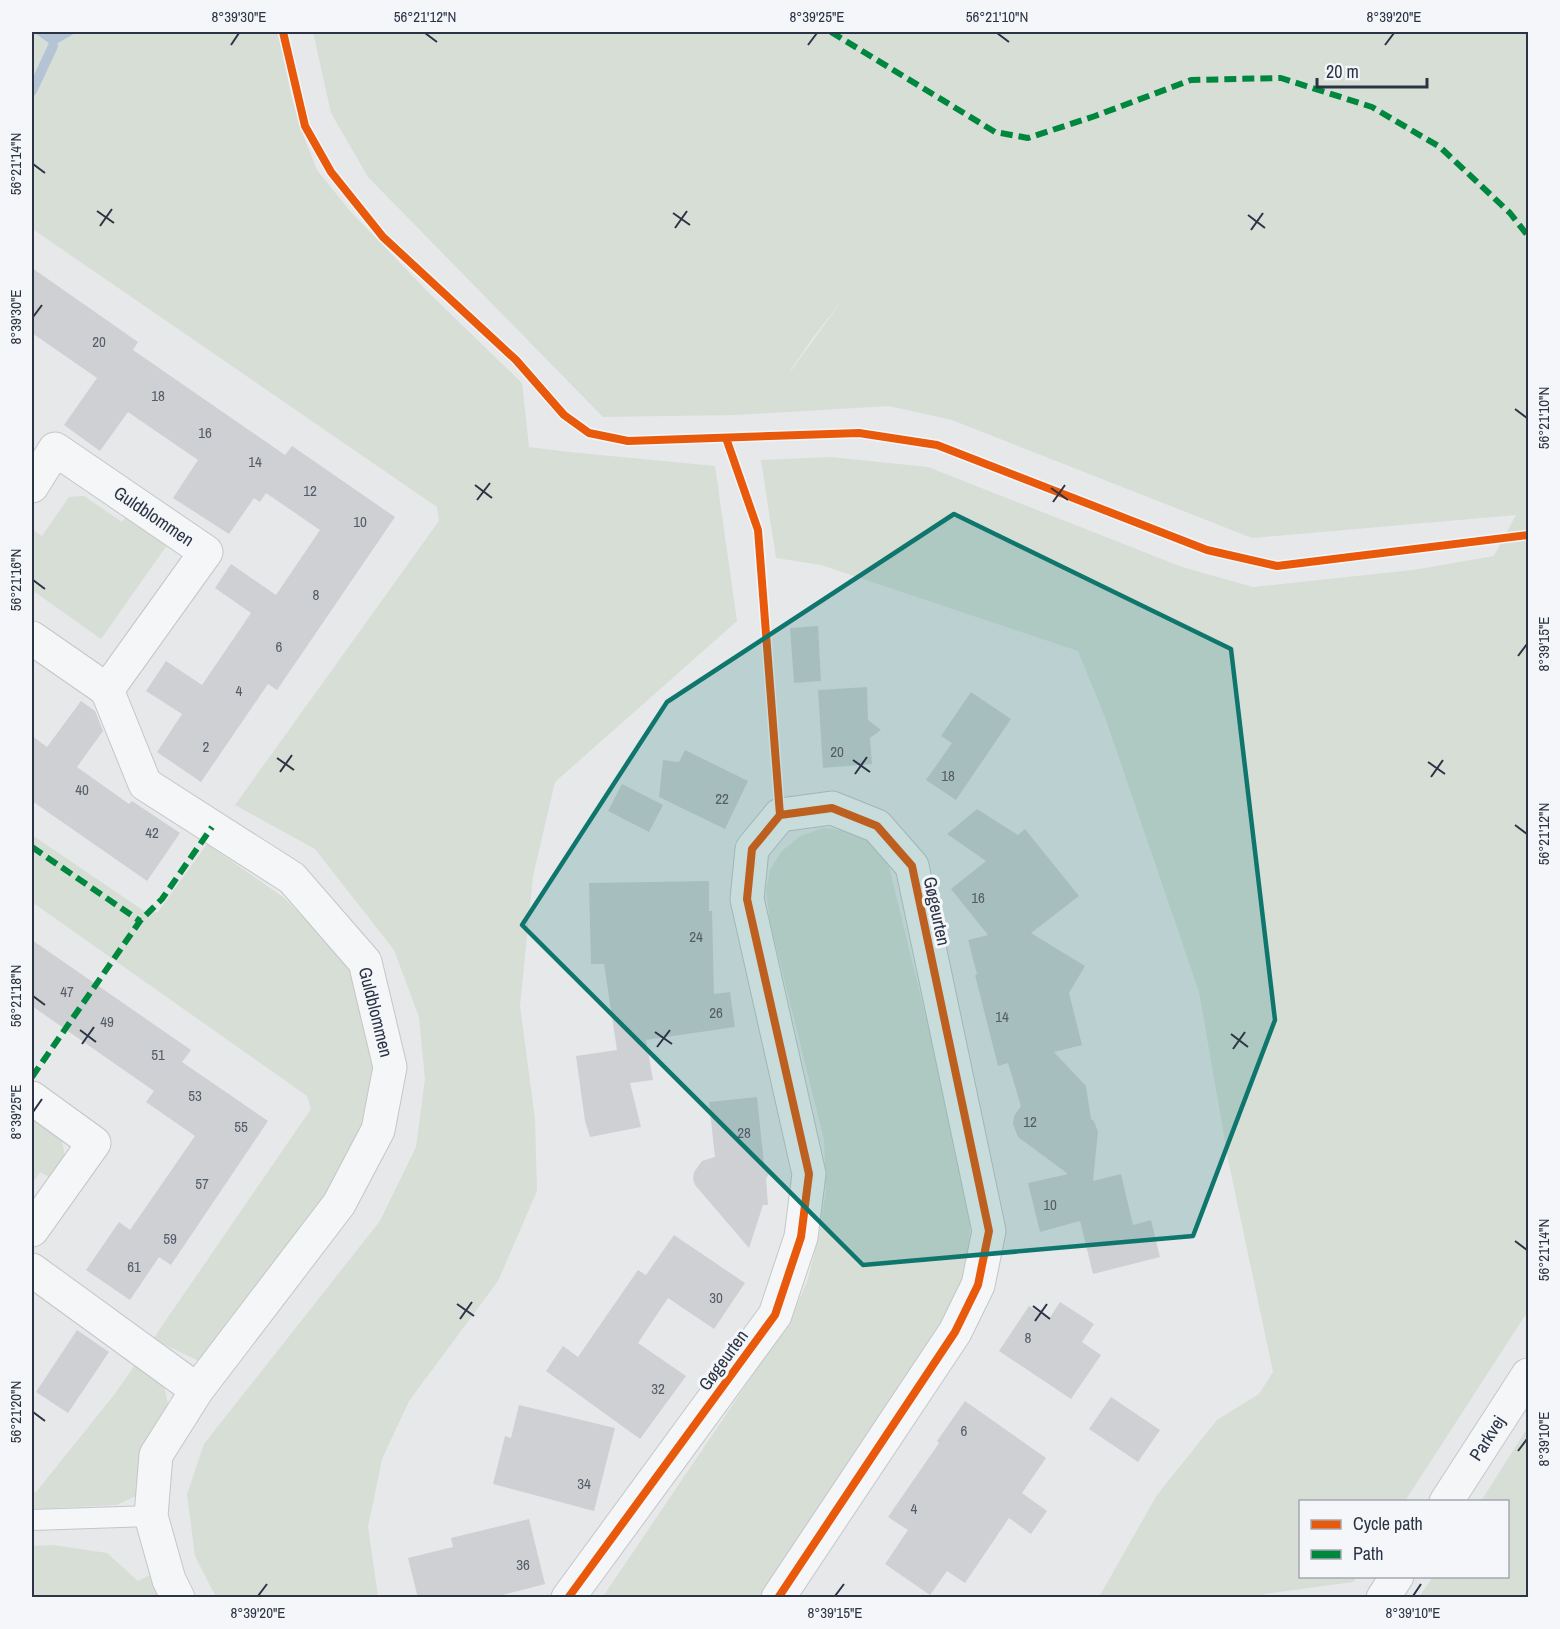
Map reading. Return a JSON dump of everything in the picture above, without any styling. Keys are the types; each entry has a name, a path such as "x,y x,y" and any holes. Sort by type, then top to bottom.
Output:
{"street":[{"name":"Guldblommen","path":"32,486 55,449 207,552 107,690 145,784 292,878 365,962 390,1067 378,1130 339,1204 197,1390 156,1455 151,1516 170,1580 178,1598"},
{"path":"32,638 107,690"},
{"name":"Gøgeurten","path":"568,1598 775,1315 801,1237 809,1174 747,899 752,849 780,815 832,808 877,826 912,867 989,1231 978,1285 956,1332 778,1598"},
{"path":"32,1098 94,1143 32,1230"},
{"path":"32,1270 197,1390"},
{"name":"Parkvej","path":"1447,1500 1528,1375"},
{"path":"1383,1598 1396,1578"}],"lane":[{"path":"32,1520 151,1516"}],"highlighted area":[{"path":"954,514 1231,649 1275,1020 1193,1236 863,1265 522,925 667,702"}],"shaded area":[{"path":"32,32 53,46 77,32 278,32 292,98 317,170 350,211 430,294 522,383 529,447 715,466 737,621 555,782 533,876 520,1006 535,1119 537,1191 498,1281 409,1401 382,1459 368,1527 378,1597 216,1597 195,1556 187,1494 204,1444 380,1221 416,1147 425,1079 419,1017 394,950 315,849 235,805 439,521 437,507 32,230"},
{"path":"313,32 1528,32 1528,1311 1406,1500 1299,1500 1299,1578 1356,1578 1353,1582 1265,1594 1260,1597 1099,1597 1157,1495 1217,1420 1259,1394 1273,1372 1228,1159 1199,992 1106,720 1078,651 821,565 776,558 761,460 830,457 928,467 1182,567 1253,587 1413,570 1494,556 1516,515 1252,538 952,420 889,406 735,415 603,417 368,177 331,113","holes":["846,295 791,371 812,339"]},
{"path":"84,496 122,522 130,511 172,538 101,639 32,590 32,529 42,536 69,497"},
{"path":"823,828 860,836 867,840 888,863 969,1192 970,1232 966,1265 952,1311 764,1597 602,1598 790,1320 807,1282 819,1235 826,1191 824,1140 770,922 766,891 770,870 781,852 800,836"},
{"path":"32,835 144,911 158,912 207,844 283,897 342,956 359,983 368,1020 374,1076 367,1133 345,1181 199,1361 153,1339 311,1109 307,1096 32,902"},
{"path":"32,1116 61,1137 66,1161 53,1179 40,1172 32,1184"},
{"path":"135,1365 164,1386 169,1409 141,1488 136,1496 117,1505 32,1509 32,1492 36,1492 114,1395"},
{"path":"1528,1427 1528,1597 1419,1597 1432,1578 1509,1578 1509,1500 1482,1500"},
{"path":"53,1545 107,1553 138,1581 152,1574 163,1597 32,1597 32,1546"}],"water":[{"path":"33,32 77,32 53,46"}],"building":[{"path":"32,268 138,342 133,350 285,455 292,446 395,517 277,690 268,684 201,782 157,752 182,714 146,691 166,661 202,685 251,613 215,588 231,564 276,595 320,530 266,493 260,502 254,498 229,534 173,498 198,460 128,412 100,451 64,425 97,378 32,333"},
{"path":"818,626 821,681 794,683 790,628"},
{"path":"867,687 868,720 881,730 870,738 872,764 823,768 818,690"},
{"path":"971,692 1011,719 956,800 926,780 952,743 941,736"},
{"path":"81,701 95,711 103,731 77,767 129,804 132,801 180,833 147,881 32,801 32,736 47,747"},
{"path":"685,750 748,781 725,829 659,797 663,760 679,762"},
{"path":"622,784 663,805 649,832 608,811"},
{"path":"977,809 1018,835 1025,829 1079,896 1031,933 1085,966 1069,993 1082,1045 1054,1052 1086,1086 1091,1119 1098,1132 1093,1181 1121,1174 1133,1225 1151,1220 1160,1257 1093,1274 1080,1221 1040,1232 1028,1183 1068,1174 1018,1137 1013,1124 1014,1116 1021,1106 1008,1063 998,1066 968,940 988,935 951,889 986,861 947,834"},
{"path":"709,881 714,994 730,992 735,1027 646,1040 653,1080 630,1083 641,1127 590,1137 585,1121 576,1056 617,1050 604,964 591,964 589,883"},
{"path":"32,940 191,1050 182,1062 268,1121 171,1265 159,1257 130,1300 86,1270 119,1222 130,1230 195,1136 146,1102 154,1091 32,1006"},
{"path":"757,1097 764,1164 771,1170 766,1179 768,1205 763,1205 749,1248 695,1185 693,1179 694,1172 702,1161 715,1157 709,1102"},
{"path":"674,1235 745,1283 714,1329 668,1298 638,1343 686,1376 640,1439 546,1371 563,1346 578,1357 638,1270 646,1275"},
{"path":"1060,1302 1094,1324 1082,1342 1101,1355 1071,1399 999,1351 1029,1306 1049,1319"},
{"path":"77,1330 109,1352 68,1413 36,1392"},
{"path":"1111,1397 1160,1430 1138,1462 1089,1429"},
{"path":"965,1401 1046,1458 1022,1493 1047,1511 1031,1534 1009,1518 965,1583 947,1571 930,1595 885,1564 908,1530 888,1517"},
{"path":"519,1405 615,1428 594,1511 493,1484 505,1436 511,1438"},
{"path":"529,1519 545,1584 491,1598 418,1598 408,1558 453,1547 451,1538"}],"waterway":[{"path":"32,91 53,46"}],"marked path":[{"path":"831,32 995,132 1028,138 1191,80 1281,78 1372,107 1440,147 1510,213 1528,236"},
{"path":"32,1077 140,921 162,899 212,827"},
{"path":"32,847 140,921"}],"cycle path":[{"path":"283,32 305,126 331,172 383,237 516,360 564,415 589,433 628,441 859,433 937,445 1207,550 1277,566 1528,535"},
{"path":"726,438 758,530 780,815"},
{"path":"568,1598 775,1315 801,1237 809,1174 747,899 752,849 780,815 832,808 877,826 912,866 989,1231 978,1285 955,1332 778,1598"}]}
